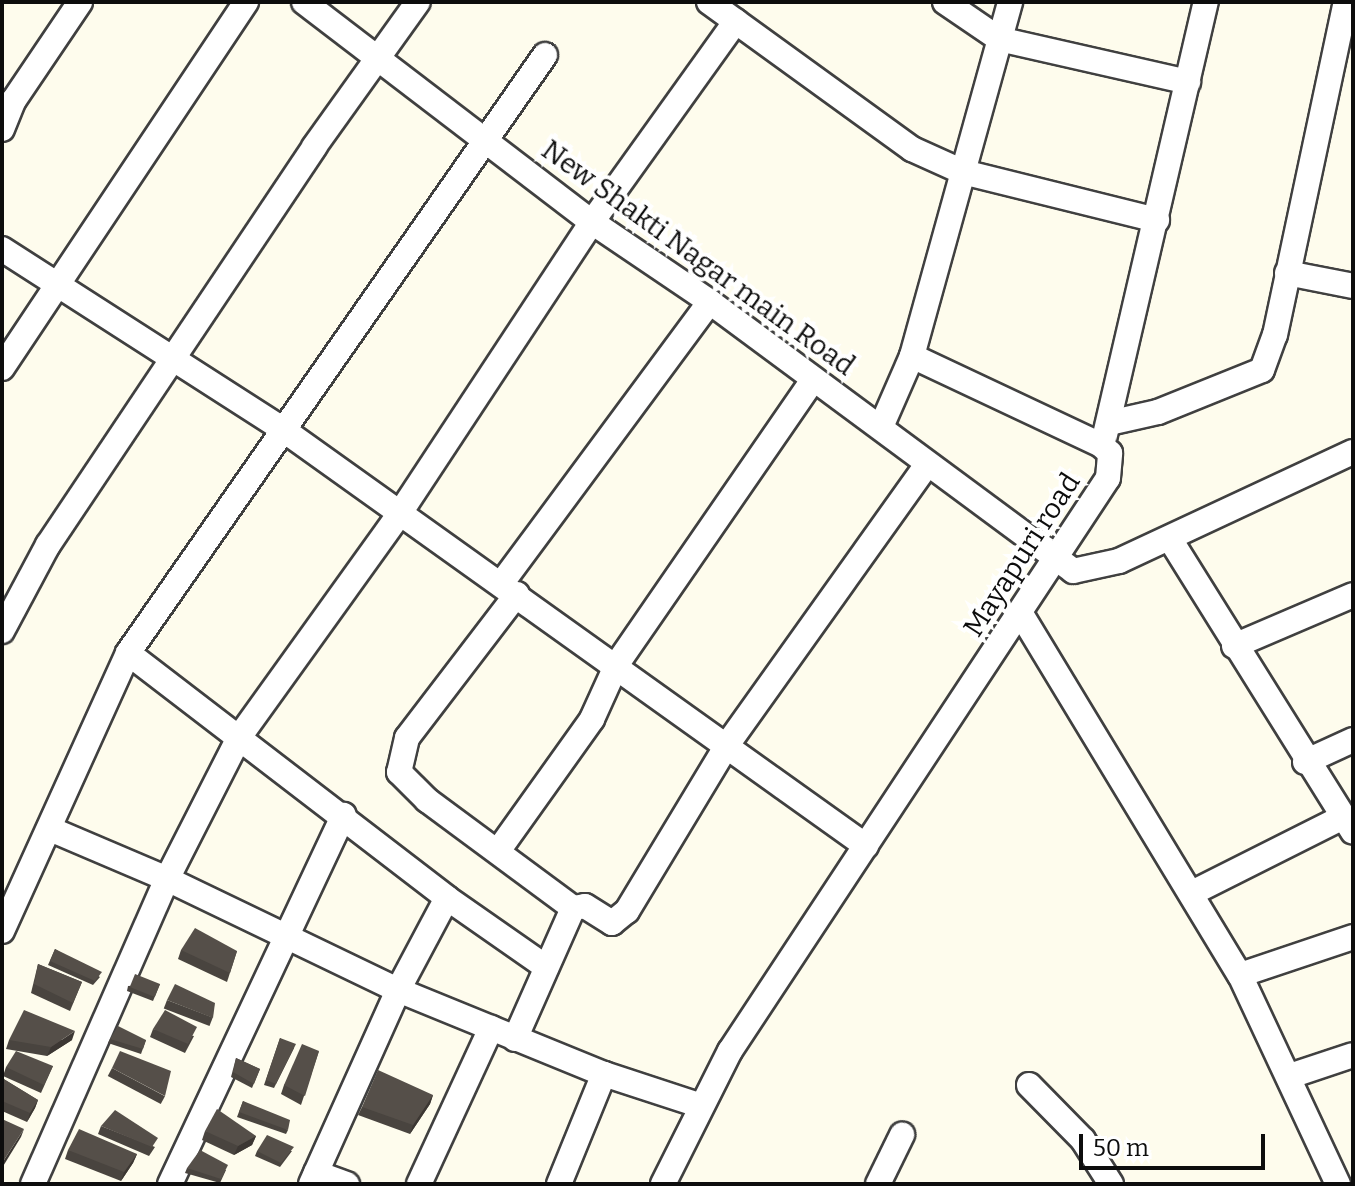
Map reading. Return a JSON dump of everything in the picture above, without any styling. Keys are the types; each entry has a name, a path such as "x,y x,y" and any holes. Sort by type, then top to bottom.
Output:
{"street":[{"path":"2,129 14,100 80,2"},
{"path":"2,368 246,2"},
{"name":"New Shakti Nagar main Road","path":"304,2 592,222 710,302 881,427 926,466 1058,560"},
{"path":"2,631 48,545 314,147 418,2"},
{"path":"709,2 870,123 963,172 1157,220"},
{"path":"945,2 999,39 1188,82"},
{"path":"881,427 912,356 1010,2"},
{"path":"1105,434 1206,2"},
{"path":"1105,434 1262,370 1287,273 1346,2"},
{"path":"33,1184 167,879 240,736 400,513 592,222 736,21"},
{"path":"4,922 50,829 128,653 545,55"},
{"path":"2,249 58,288 285,431 617,664 866,846"},
{"path":"1287,273 1353,286"},
{"path":"710,302 407,738 398,761 404,781 573,908 585,906 605,923 620,918 727,745 926,466"},
{"name":"Mayapuri road","path":"663,1184 699,1105 866,846 1058,560 1108,478 1110,453 1105,434 912,356"},
{"path":"498,851 592,719 617,664 813,380"},
{"path":"1058,560 1073,571 1087,572 1170,539 1353,452"},
{"path":"1170,539 1305,762 1347,825 1192,893"},
{"path":"1234,646 1353,595"},
{"path":"1021,614 1240,975 1338,1184"},
{"path":"128,653 344,815 447,898 546,967"},
{"path":"1305,762 1353,740"},
{"path":"170,1184 344,815"},
{"path":"50,829 167,879 285,939 398,990 604,1074 699,1105"},
{"path":"347,1184 313,1178 398,990 447,898"},
{"path":"515,1039 573,908"},
{"path":"1240,975 1353,937"},
{"path":"419,1184 491,1028"},
{"path":"1290,1076 1353,1055"},
{"path":"559,1184 604,1074"},
{"path":"1029,1085 1083,1140 1111,1184"},
{"path":"878,1184 902,1135"}],"building":[{"path":"195,928 237,951 230,973 181,950"},
{"path":"55,949 102,972 95,981 50,961"},
{"path":"38,964 82,982 73,1003 34,984"},
{"path":"135,974 160,984 155,997 130,987"},
{"path":"175,984 215,1003 213,1018 167,1000"},
{"path":"24,1010 75,1031 51,1047 9,1040"},
{"path":"165,1010 197,1027 188,1044 153,1029"},
{"path":"118,1026 146,1040 143,1049 110,1039"},
{"path":"280,1038 296,1044 276,1084 266,1080"},
{"path":"302,1044 319,1051 305,1096 284,1085"},
{"path":"16,1051 53,1066 44,1085 6,1067"},
{"path":"120,1051 171,1071 165,1096 112,1068"},
{"path":"236,1058 260,1069 254,1084 233,1072"},
{"path":"378,1070 433,1095 413,1125 362,1107"},
{"path":"2,1078 38,1100 30,1113 2,1101"},
{"path":"243,1101 290,1120 288,1130 239,1112"},
{"path":"217,1109 256,1136 238,1146 205,1131"},
{"path":"115,1110 158,1138 152,1147 101,1126"},
{"path":"2,1119 24,1129 4,1160 2,1159"},
{"path":"79,1129 137,1154 124,1172 68,1150"},
{"path":"267,1135 294,1147 281,1163 257,1151"},
{"path":"200,1150 228,1165 221,1179 187,1168"}]}
